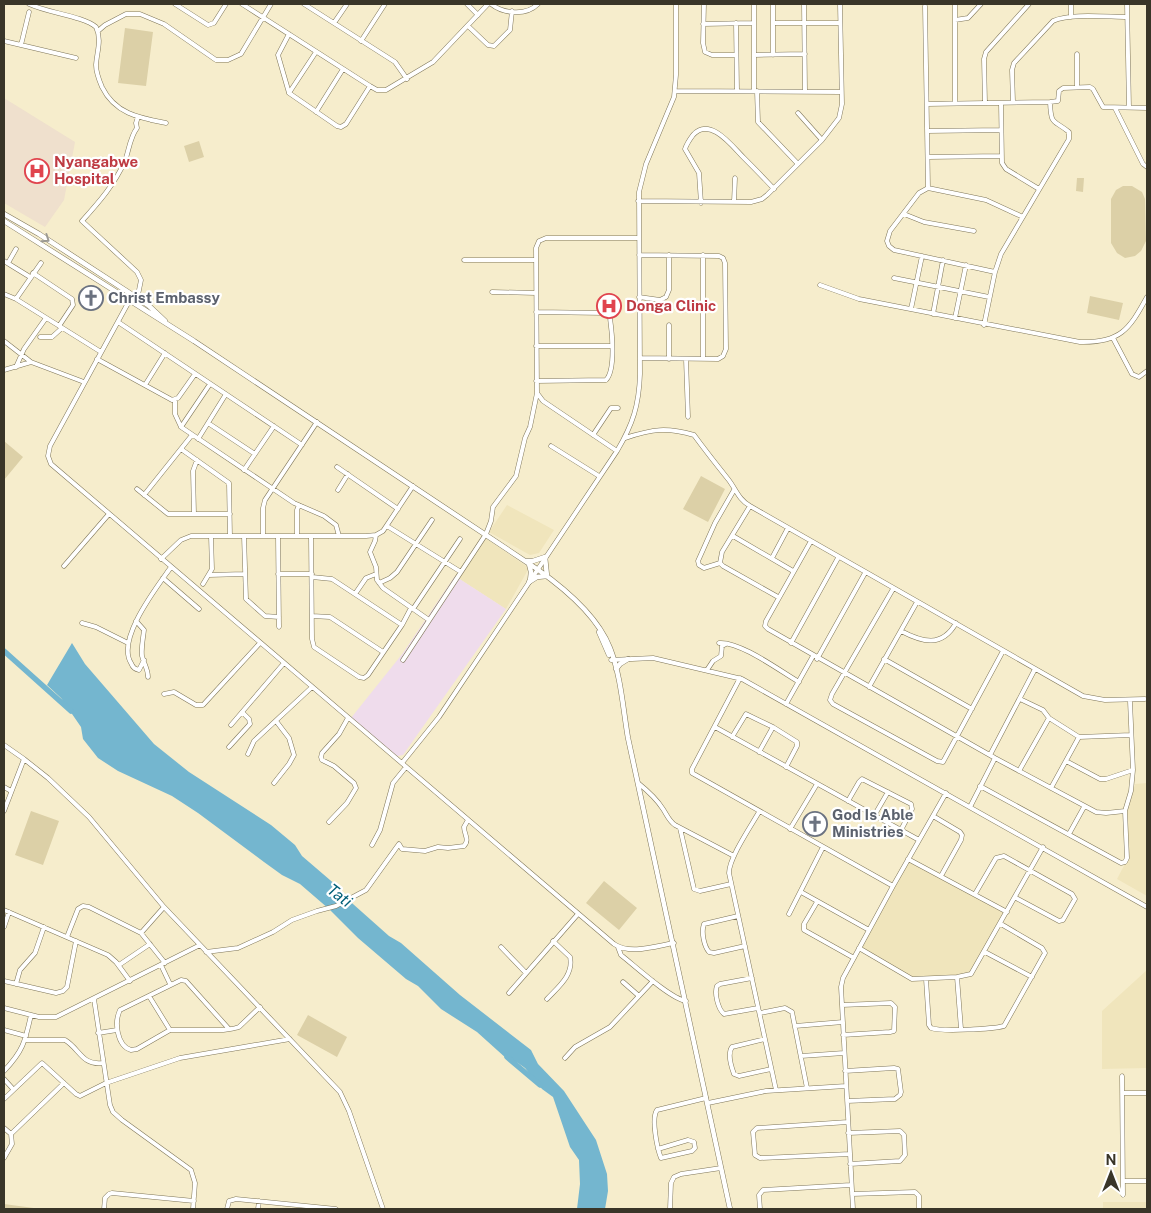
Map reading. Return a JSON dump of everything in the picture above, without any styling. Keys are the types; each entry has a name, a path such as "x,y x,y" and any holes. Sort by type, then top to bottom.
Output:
{"street":[{"path":"29,4 88,22 96,27 100,39 96,68 101,84 117,107 138,118 166,123 150,120"},
{"path":"175,4 210,25 214,23 226,4"},
{"path":"242,4 377,90 386,90 433,62 490,4 501,10 512,11 531,10 538,4"},
{"path":"98,31 126,14 140,14 164,24 216,60 224,60 241,54 271,4"},
{"path":"334,23 347,4"},
{"path":"362,41 385,4"},
{"path":"467,4 478,15"},
{"path":"372,845 380,830 394,783 404,765 439,717 625,438 632,423 640,384 638,201 640,184 646,164 671,107 675,91 676,4"},
{"path":"704,4 703,46 706,53 712,55 736,55"},
{"path":"754,4 755,91 758,122 798,164"},
{"path":"772,4 773,55"},
{"path":"804,4 804,91"},
{"path":"638,201 701,203 757,201 774,189 822,140 839,118 841,109 840,4"},
{"path":"955,4 955,103"},
{"path":"955,20 968,18 981,4"},
{"path":"985,103 984,59 986,52 1029,4"},
{"path":"1071,4 1071,17"},
{"path":"1127,4 1129,108"},
{"path":"307,5 395,62 407,79"},
{"path":"925,6 928,188"},
{"path":"468,26 488,45 494,46 510,30 512,11"},
{"path":"21,45 29,12"},
{"path":"1013,102 1012,70 1014,62 1053,21 1059,18 1071,17 1127,17"},
{"path":"736,23 737,91"},
{"path":"704,24 754,23"},
{"path":"773,23 840,23"},
{"path":"289,34 278,55 289,94 337,126 343,126 370,86"},
{"path":"4,41 76,58"},
{"path":"289,94 316,52"},
{"path":"754,55 804,54"},
{"path":"1077,54 1077,87"},
{"path":"316,112 343,69"},
{"path":"927,104 1050,102 1059,99 1060,89 1077,87 1092,88 1103,107 1147,108"},
{"path":"675,91 841,92"},
{"path":"984,325 995,272 1002,254 1070,135 1066,130 1053,122 1050,102"},
{"path":"1001,103 1002,163 1006,169 1039,189"},
{"path":"1115,108 1143,164 1147,167"},
{"path":"798,114 822,140"},
{"path":"138,118 137,128 114,181 105,196 82,221 139,275 141,283 134,299 127,305 100,352 50,446 48,456 51,464 618,947 621,955 677,998 686,1001"},
{"path":"701,203 698,173 685,149 691,138 697,131 702,129 709,129 721,135 774,189"},
{"path":"928,131 1001,130"},
{"path":"928,157 1001,156"},
{"path":"734,202 735,178"},
{"path":"995,272 894,250 887,241 890,231 919,193 928,188 986,200 1023,217"},
{"path":"4,214 39,234 134,299"},
{"path":"904,214 924,222 974,231"},
{"path":"4,221 134,299 148,305 167,323 527,562 575,600 597,626 616,670 638,783 730,1209"},
{"path":"404,660 486,534 491,521 493,507 516,476 525,438 530,427 537,393 536,260 539,241 544,238 639,238"},
{"path":"16,249 6,262 72,299 73,306 52,337 40,338"},
{"path":"639,255 719,256 725,262 726,341 725,354 722,358 640,358"},
{"path":"639,296 660,300 666,297 669,255"},
{"path":"703,255 703,359"},
{"path":"912,309 922,256"},
{"path":"464,260 536,260"},
{"path":"933,314 943,260"},
{"path":"16,299 41,262"},
{"path":"956,318 966,265"},
{"path":"894,278 990,297"},
{"path":"820,285 859,299 984,325 1095,343 1114,338 1128,328 1147,298"},
{"path":"492,292 536,293"},
{"path":"4,294 16,299 100,352"},
{"path":"536,312 606,313 611,320 612,346 611,373 606,380 536,382"},
{"path":"16,367 20,355 46,318"},
{"path":"118,322 302,444"},
{"path":"668,359 669,324"},
{"path":"1114,338 1133,376 1138,377 1147,372"},
{"path":"4,341 31,362 84,382"},
{"path":"536,346 612,346"},
{"path":"145,385 165,353"},
{"path":"97,359 170,400 178,398 195,374"},
{"path":"686,359 688,417"},
{"path":"4,370 31,362"},
{"path":"181,427 210,384"},
{"path":"537,393 543,401 617,450"},
{"path":"198,439 226,394"},
{"path":"175,400 176,414 181,427 299,505 315,511 332,522 337,527 339,536"},
{"path":"593,435 610,409 613,407 618,408"},
{"path":"263,536 264,504 272,488 317,422"},
{"path":"208,423 255,454"},
{"path":"244,470 274,426"},
{"path":"625,438 653,430 669,429 694,434 730,481 742,501 838,558 1089,698 1145,699"},
{"path":"144,495 192,435"},
{"path":"551,446 599,476"},
{"path":"181,449 229,483 230,536"},
{"path":"194,514 193,471 197,460"},
{"path":"338,468 398,508"},
{"path":"338,490 348,474"},
{"path":"161,559 186,537 376,535 387,526 413,486"},
{"path":"138,489 168,514 230,514"},
{"path":"720,562 704,568 698,563 716,523 734,490"},
{"path":"296,536 297,510 299,505"},
{"path":"720,562 722,552 750,506"},
{"path":"64,566 109,514"},
{"path":"379,583 397,572 432,520"},
{"path":"387,526 461,572"},
{"path":"772,558 788,528"},
{"path":"376,535 370,552 376,567 379,583 386,591 429,620"},
{"path":"203,584 212,569 211,536"},
{"path":"244,536 246,599 265,616 278,617"},
{"path":"278,536 279,627"},
{"path":"312,536 313,646 364,678 384,652 460,539"},
{"path":"733,536 793,571"},
{"path":"810,541 766,621 768,630 1084,807 1100,813 1125,811"},
{"path":"527,562 545,557"},
{"path":"545,557 547,576"},
{"path":"791,643 838,558"},
{"path":"527,562 531,572 529,582"},
{"path":"720,562 723,566 778,597"},
{"path":"144,660 139,670 133,667 128,658 128,643 136,621 171,567"},
{"path":"786,704 865,573"},
{"path":"209,575 244,574"},
{"path":"278,574 332,579 402,625"},
{"path":"355,594 366,578 376,574"},
{"path":"529,582 537,577 547,576"},
{"path":"163,578 199,609"},
{"path":"893,588 831,696 830,701 833,704 939,762 943,762 1003,651"},
{"path":"869,687 917,602"},
{"path":"312,616 330,617 384,652"},
{"path":"136,621 144,630 142,646 148,677"},
{"path":"82,623 96,627 128,643"},
{"path":"901,630 918,640 926,641 945,637 951,632 956,623"},
{"path":"164,694 174,692 196,705 203,705 260,643"},
{"path":"719,644 727,644 745,650 799,682"},
{"path":"707,670 713,661 721,656 722,646 727,644"},
{"path":"613,660 653,658 740,678 1147,907"},
{"path":"616,670 620,664 628,659"},
{"path":"884,659 972,709"},
{"path":"613,660 622,701"},
{"path":"231,725 284,663"},
{"path":"990,755 1036,669"},
{"path":"740,678 692,769 692,773 893,886"},
{"path":"248,754 254,742 312,687"},
{"path":"1020,699 1043,710 1050,718 1079,738 1131,735"},
{"path":"980,786 1118,862 1124,862 1127,858 1125,811 1131,791 1133,770 1130,700"},
{"path":"229,747 250,724 250,719 242,712"},
{"path":"732,737 746,714 772,727 797,742 786,767"},
{"path":"329,822 338,815 356,788 354,782 334,766 322,760 321,757 322,753 344,727 348,718"},
{"path":"1019,771 1050,718"},
{"path":"274,783 294,755 288,738 276,721"},
{"path":"715,727 919,840"},
{"path":"759,752 772,727"},
{"path":"1051,788 1079,738"},
{"path":"4,745 48,778 89,817 164,908 319,1068 344,1099 382,1209"},
{"path":"970,807 995,758"},
{"path":"4,811 10,791 24,759"},
{"path":"1066,761 1100,779 1106,779 1133,770"},
{"path":"848,801 861,779 888,792 912,806 901,830"},
{"path":"638,783 663,808 670,821 734,856"},
{"path":"790,829 817,784"},
{"path":"4,787 10,791"},
{"path":"874,816 888,792"},
{"path":"853,1209 842,1022 842,982 893,886 946,793"},
{"path":"1069,834 1084,807"},
{"path":"759,812 729,868 776,1090"},
{"path":"933,816 959,831 962,836 941,876"},
{"path":"206,952 238,948 273,932 292,920 336,906 362,894 399,844 402,849 410,848 417,851 426,851 438,847 464,846 467,843 467,836 464,826 468,820"},
{"path":"680,828 694,889 700,891 731,884"},
{"path":"789,914 823,847"},
{"path":"859,948 912,979 956,977 971,974 1016,898 1043,847"},
{"path":"975,894 999,856 1005,856 1074,896 1075,899 1062,921 1057,921 1016,898"},
{"path":"908,859 1007,912"},
{"path":"801,892 869,930"},
{"path":"817,902 804,924 804,930 854,958"},
{"path":"67,937 78,910 83,906 89,907 141,933 163,964 170,984"},
{"path":"141,933 164,908"},
{"path":"4,910 108,955 130,981"},
{"path":"4,927 9,912"},
{"path":"510,993 526,972 578,914"},
{"path":"738,916 704,924 702,929 706,948 709,952 714,953 745,946"},
{"path":"926,979 929,1025 931,1028 935,1030 1004,1026 1032,977 1044,954 1044,950 1001,924"},
{"path":"16,984 20,970 35,953 44,927"},
{"path":"4,981 56,993 66,990 76,941"},
{"path":"547,999 569,974 571,968 570,957 553,941"},
{"path":"618,947 634,949 674,943"},
{"path":"118,965 150,944"},
{"path":"4,1008 45,1018 56,1017 200,945"},
{"path":"501,947 526,972"},
{"path":"985,952 1032,977"},
{"path":"956,977 961,1029"},
{"path":"752,978 720,984 716,990 720,1010 724,1014 758,1008"},
{"path":"229,1030 186,981 179,980 120,1010 117,1030 127,1049 131,1050 170,1030 229,1030 239,1027 260,1008"},
{"path":"565,1058 575,1047 610,1027 653,981"},
{"path":"623,982 639,996"},
{"path":"148,996 170,1030"},
{"path":"94,999 108,1097 113,1112 191,1170 195,1179 194,1209"},
{"path":"842,1005 891,1003 895,1007 894,1030 890,1032 843,1035"},
{"path":"760,1013 788,1009 792,1012 807,1088"},
{"path":"4,1071 17,1057 26,1038 30,1015"},
{"path":"795,1026 842,1022"},
{"path":"4,1030 26,1038 65,1040 89,1062 103,1063"},
{"path":"98,1033 117,1030"},
{"path":"4,1099 42,1063 80,1096 106,1083 180,1058 290,1039"},
{"path":"765,1039 732,1046 730,1051 731,1064 734,1074 739,1076 771,1069"},
{"path":"801,1056 844,1053"},
{"path":"845,1071 898,1069 901,1092 895,1099 847,1101"},
{"path":"1122,1076 1123,1195"},
{"path":"4,1079 13,1089"},
{"path":"11,1134 64,1083"},
{"path":"658,1149 688,1140 694,1142 695,1148 692,1151 663,1158 660,1157 658,1149 653,1118 657,1110 776,1090 846,1086"},
{"path":"1123,1093 1147,1093"},
{"path":"848,1122 757,1128 753,1132 755,1155 760,1158 850,1154"},
{"path":"4,1128 11,1134 12,1144 4,1158"},
{"path":"848,1133 900,1131 904,1135 905,1155 900,1161 850,1164"},
{"path":"670,1209 671,1183 674,1177 681,1174 721,1168"},
{"path":"1123,1181 1147,1181"},
{"path":"760,1209 759,1195 763,1190 851,1184"},
{"path":"852,1194 915,1192 918,1196 920,1209"},
{"path":"104,1209 105,1198 108,1194 194,1201"},
{"path":"227,1209 231,1200 236,1199 290,1207 336,1209"},
{"path":"258,1209 259,1201"}],"shaded area":[{"path":"125,28 153,32 146,86 118,83"},
{"name":"Nyangabwe Hospital","path":"4,98 75,142 64,200 45,227 4,203"},
{"path":"199,141 204,157 189,162 184,146"},
{"path":"1077,178 1084,178 1083,192 1076,191"},
{"path":"1123,186 1132,186 1142,192 1145,199 1146,241 1141,251 1135,256 1125,258 1117,253 1111,243 1111,199 1116,190"},
{"path":"1090,296 1123,303 1119,320 1087,313"},
{"path":"4,441 23,457 4,480"},
{"path":"701,476 725,489 708,522 683,509"},
{"path":"507,505 554,530 539,553 530,555 489,532"},
{"path":"482,536 529,568 506,609 455,576"},
{"path":"455,576 506,609 403,755 397,756 351,718 403,653"},
{"path":"1147,783 1147,896 1117,879 1129,856 1127,809 1135,784"},
{"path":"31,811 59,821 43,865 15,855"},
{"path":"908,859 1007,912 971,974 912,979 859,948"},
{"path":"604,881 637,908 619,930 586,903"},
{"path":"1147,970 1147,1068 1102,1069 1102,1011"},
{"path":"308,1015 347,1037 337,1057 297,1035"},
{"path":"1103,1202 1147,1202 1147,1209 1103,1209"},
{"path":"4,1204 41,1209 4,1209"}],"water":[{"path":"72,643 85,664 154,744 189,772 271,825 295,845 302,856 337,886 344,896 389,936 401,943 460,995 531,1050 538,1064 564,1091 596,1140 607,1174 608,1191 605,1209 577,1209 580,1184 579,1160 570,1147 553,1097 542,1089 525,1068 507,1059 477,1032 441,1009 418,986 406,979 358,938 300,884 282,875 172,796 118,771 98,758 83,739 81,727 61,698 47,685"}],"waterway":[{"name":"Tati","path":"4,651 71,711"},
{"name":"Tati","path":"507,1057 540,1085"}],"place":[{"name":"Nyangabwe Hospital","path":"37,171"},
{"name":"Christ Embassy","path":"91,298"},
{"name":"Donga Clinic","path":"609,306"},
{"name":"God Is Able Ministries","path":"815,824"}]}
